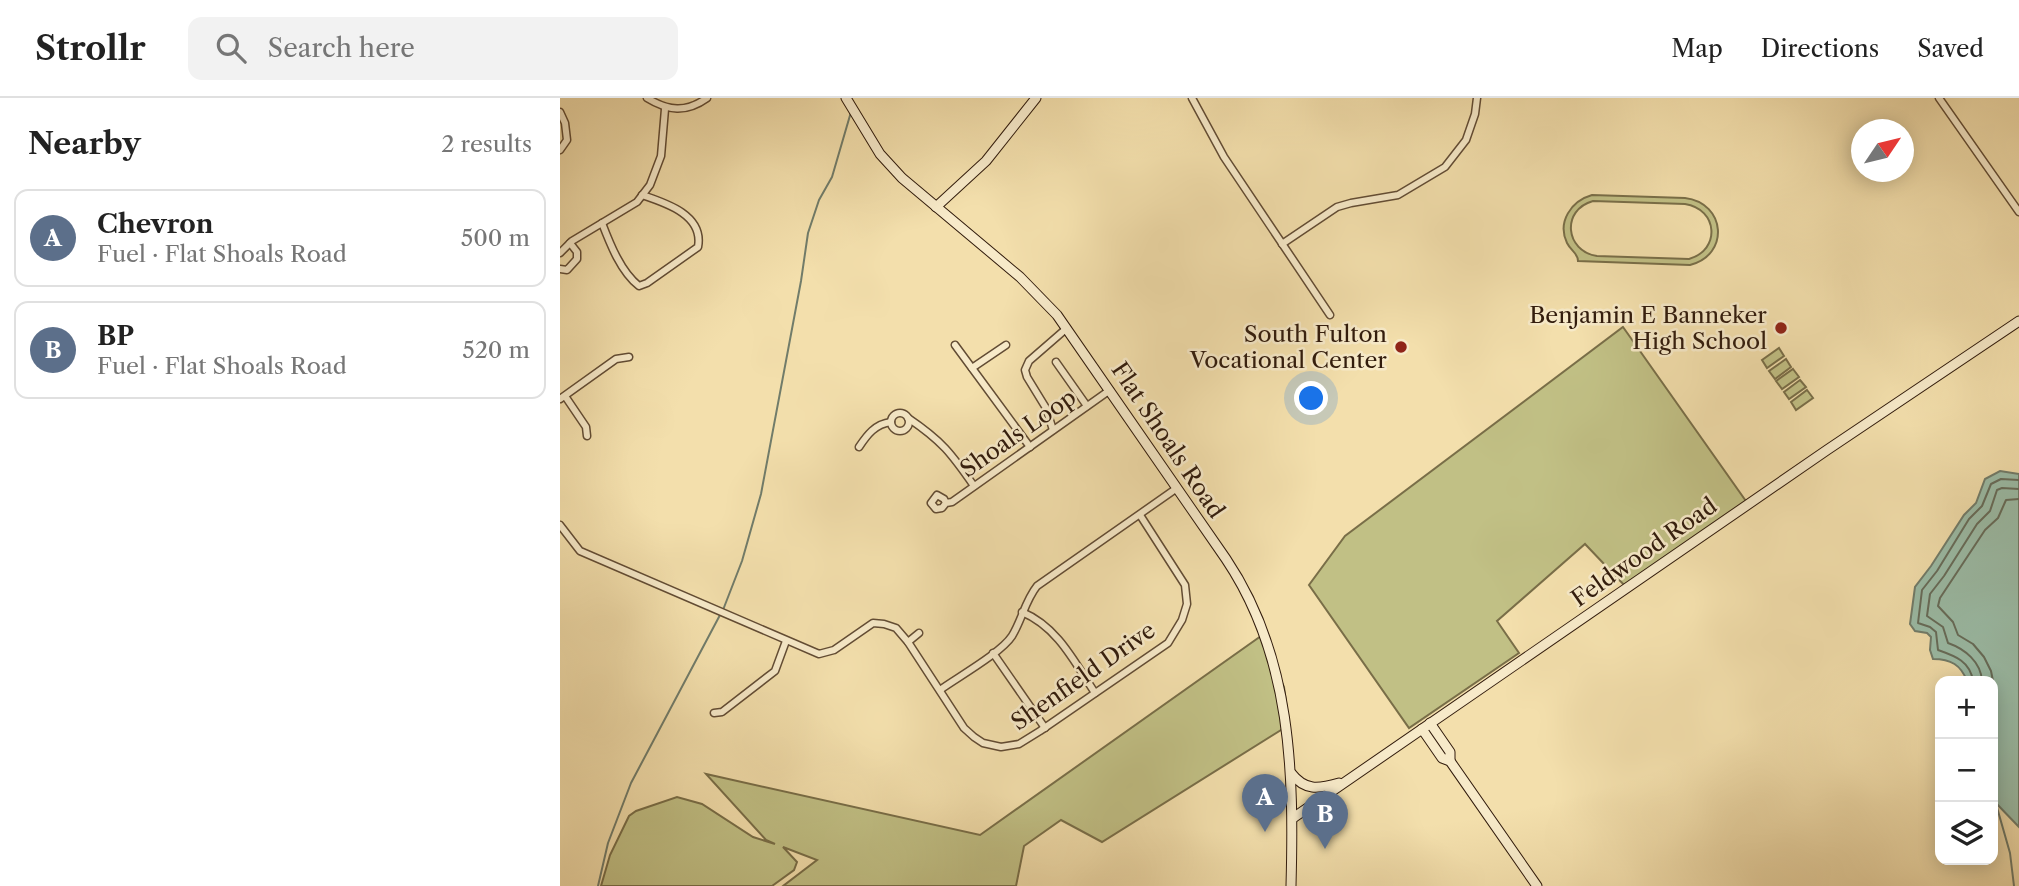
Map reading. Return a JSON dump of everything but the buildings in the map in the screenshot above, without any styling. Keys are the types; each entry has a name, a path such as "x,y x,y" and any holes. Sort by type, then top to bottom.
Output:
{"street":[{"path":"560,253 569,243 636,202 650,185 662,156 665,109 658,101 647,98"},
{"path":"665,109 699,104 708,98"},
{"name":"Flat Shoals Road","path":"846,98 880,154 902,178 1020,277 1067,328 1235,573 1267,642 1282,694 1291,773 1291,886"},
{"path":"1192,98 1224,157 1329,315"},
{"path":"1282,244 1337,207 1398,195 1445,167 1471,130 1477,98"},
{"path":"1939,98 2019,212"},
{"path":"936,207 986,161 1030,100"},
{"path":"560,111 567,140 560,150"},
{"path":"602,223 631,280 639,286 647,284 698,247 699,239 693,222 672,205 642,195"},
{"path":"560,269 567,270 577,259 577,252 569,243"},
{"name":"Feldwood Road","path":"1293,818 2019,321"},
{"path":"1053,430 1046,408 1025,370 1029,361 1067,328"},
{"path":"955,345 1030,447"},
{"path":"972,368 1006,345"},
{"path":"587,436 586,427 562,397 616,359 629,357"},
{"path":"1056,362 1087,406"},
{"name":"Shoals Loop","path":"946,503 952,502 1110,390"},
{"path":"908,418 907,427 903,430 895,429 891,422 893,416 904,414 935,436 974,486"},
{"path":"859,447 867,435 879,425 891,422"},
{"path":"940,690 1011,638 1029,596 1037,586 1177,488"},
{"name":"Shenfield Drive","path":"560,525 580,551 819,654 834,650 873,624 896,628 964,728 984,743 1001,747 1019,744 1045,728 1168,643 1182,620 1187,604 1185,584 1140,515"},
{"path":"1022,612 1040,620 1058,638 1095,694"},
{"path":"908,642 919,633"},
{"path":"713,713 722,712 769,677 779,663 786,641"},
{"path":"993,653 1045,728"},
{"path":"1426,726 1450,752 1450,761 1537,886"},
{"path":"1291,773 1297,782 1306,787 1320,788 1347,780"}],"shaded area":[{"path":"1592,195 1685,198 1699,202 1709,209 1715,219 1717,241 1712,251 1703,259 1690,265 1578,261 1567,243 1564,227 1572,207","holes":["1593,201 1685,204 1704,213 1711,230 1707,247 1689,259 1597,256 1586,253 1573,239 1572,221 1576,213"]},
{"path":"1623,327 1748,504 1625,586 1585,544 1497,621 1519,653 1409,728 1309,585 1345,536"},
{"path":"1779,348 1784,356 1767,368 1762,360"},
{"path":"1786,359 1791,367 1775,379 1769,371"},
{"path":"1793,369 1799,377 1782,389 1776,381"},
{"path":"1800,380 1806,387 1789,399 1784,392"},
{"path":"1807,390 1813,398 1796,410 1791,402"},
{"path":"1261,636 1284,687 1289,725 1102,842 1061,820 1024,846 1016,886 783,886 817,860 783,847 797,862 794,870 772,886 601,886 610,855 629,816 677,797 702,804 753,837 775,844 766,840 706,774 980,835"}],"water":[{"path":"2000,471 2019,474 2019,827 1998,805 1998,676 1964,676 1954,664 1933,659 1930,650 1931,637 1927,633 1915,631 1910,624 1915,587 1964,515 1976,503 1985,479"}],"waterway":[{"path":"723,610 742,561 761,494 808,233 819,200 832,177 851,112"},
{"path":"598,886 608,843 631,783 720,615"},
{"path":"1998,811 2010,853 2014,886"}],"place":[{"name":"Benjamin E Banneker High School","path":"1781,328"},
{"name":"South Fulton Vocational Center","path":"1401,347"},
{"name":"Chevron","path":"1265,832"},
{"name":"BP","path":"1325,849"}]}
